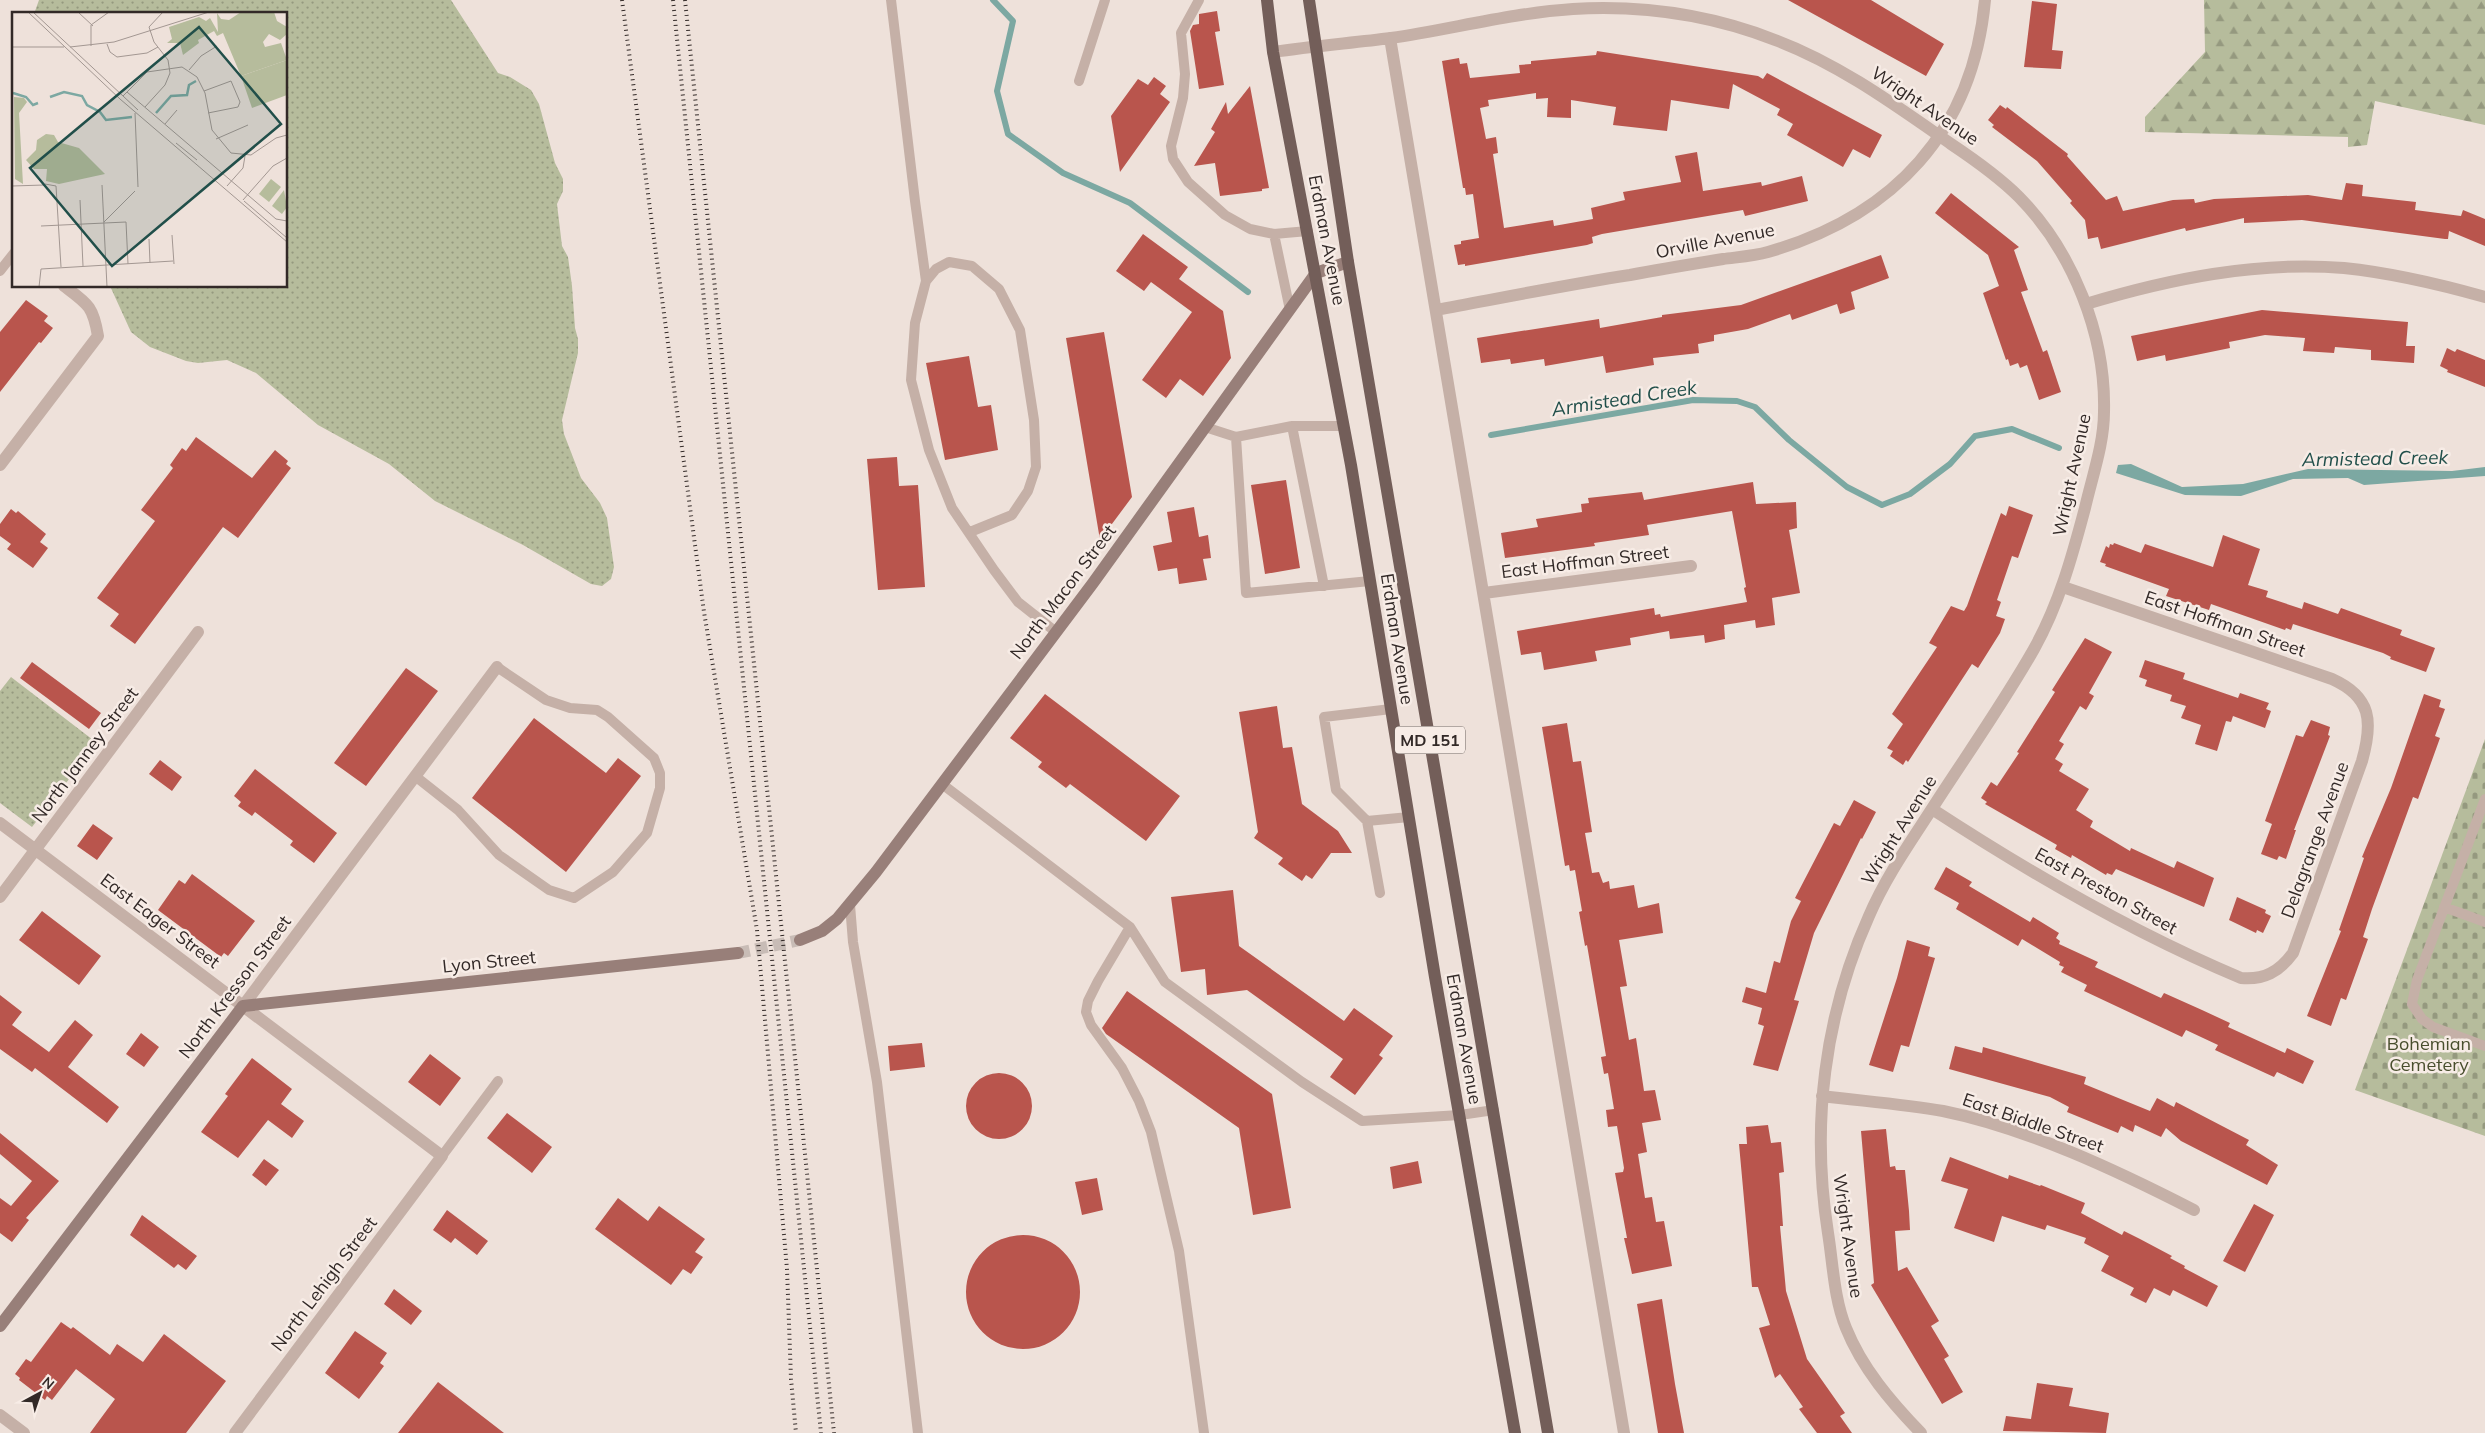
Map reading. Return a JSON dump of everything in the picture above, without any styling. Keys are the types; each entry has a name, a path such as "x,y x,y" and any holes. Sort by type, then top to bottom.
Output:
{"main road":[{"name":"Erdman Avenue","path":"1267,0 1273,52 1344,426 1515,1433"},
{"name":"Erdman Avenue","path":"1309,0 1348,262 1548,1433"}],"street":[{"name":"Orville Avenue","path":"1436,310 1595,280 1768,252 1818,234 1860,212 1892,190 1940,136 1961,96 1975,62 1985,0"},
{"name":"Wright Avenue","path":"1273,52 1390,38 1572,9 1644,9 1705,19 1780,41 1872,89 1990,170 2020,198 2045,227 2065,260 2086,304 2101,361 2104,419 2088,494 2063,587 2050,618 2030,656 1914,835 1874,904 1856,947 1830,1037 1822,1096 1820,1151 1823,1200 1834,1276 1845,1326 1878,1385 1921,1433"},
{"path":"1390,38 1624,1433"},
{"path":"1316,274 1348,262"},
{"path":"2086,304 2138,288 2185,278 2284,266 2344,268 2425,281 2485,297"},
{"name":"North Macon Street","path":"800,940 822,931 850,905 1056,632 1316,274"},
{"path":"0,464 98,336 94,314 88,305 67,288"},
{"name":"East Hoffman Street","path":"1484,593 1691,566"},
{"name":"East Hoffman Street","path":"2063,587 2332,679 2345,685 2357,695 2366,708"},
{"name":"North Janney Street","path":"0,897 198,632"},
{"name":"North Kresson Street","path":"0,1326 497,667"},
{"name":"Delagrange Avenue","path":"2271,973 2284,964 2293,953 2306,919 2366,748 2369,721 2366,708"},
{"name":"East Preston Street","path":"1932,809 2002,853 2152,938 2240,978 2256,979 2271,973"},
{"name":"East Eager Street","path":"0,823 442,1156"},
{"name":"Lyon Street","path":"243,1006 738,953"},
{"name":"East Biddle Street","path":"1822,1096 1943,1112 2005,1128 2108,1167 2194,1210"},
{"name":"North Lehigh Street","path":"235,1433 442,1156"},
{"path":"0,1415 24,1433"}],"lane":[{"path":"891,0 914,201 926,281 915,323 910,380 929,450 952,508 1018,602 1056,632"},
{"path":"1079,81 1105,0"},
{"path":"1199,0 1181,33 1184,74 1182,98 1171,146 1173,159 1188,182 1225,215 1250,230 1274,234 1308,231"},
{"path":"1274,234 1290,310"},
{"path":"0,271 12,256"},
{"path":"926,281 936,269 949,262 972,266 999,289 1020,330 1034,420 1036,467 1028,491 1012,514 970,532"},
{"path":"1292,426 1324,586"},
{"path":"1205,427 1236,437 1292,426 1344,426"},
{"path":"1236,437 1246,594 1370,581"},
{"path":"415,776 458,810 499,855 549,890 574,898 614,872 647,833 660,788 660,773 654,758 632,736 597,710 570,708 546,700 497,667"},
{"path":"1380,893 1367,821 1336,790 1324,717 1391,709"},
{"path":"942,784 1130,926 1165,982 1302,1082 1362,1121 1460,1115 1494,1110"},
{"path":"2485,799 2416,980 2412,1004 2422,1019 2433,1027 2485,1046"},
{"path":"1367,821 1409,817"},
{"path":"850,905 853,942 877,1082 918,1433"},
{"path":"2444,907 2485,922"},
{"path":"1130,926 1098,981 1088,1001 1086,1012 1091,1025 1122,1068 1151,1132 1179,1251 1204,1433"},
{"path":"442,1156 498,1081"}],"green space":[{"path":"39,0 451,0 498,73 510,77 531,90 539,104 555,163 563,179 563,191 557,204 562,246 568,257 578,353 562,420 564,434 581,478 600,503 607,518 614,567 611,579 602,586 591,584 523,545 435,501 389,464 318,425 256,373 227,360 198,363 186,361 150,347 131,332 111,288 288,288 288,12 35,12"},
{"path":"2204,0 2485,0 2485,125 2375,101 2367,145 2348,147 2348,137 2145,132 2145,117 2205,52"},
{"path":"11,677 97,743 32,827 0,803 0,691"},
{"name":"Bohemian Cemetery","path":"2485,739 2485,1136 2355,1090"}],"water":[{"path":"2131,464 2182,487 2243,484 2308,469 2452,471 2485,467 2485,476 2364,485 2348,478 2293,479 2241,496 2185,495 2116,473 2118,465"}],"building":[{"path":"1788,0 1871,0 1944,44 1926,76"},
{"path":"2032,1 2057,4 2052,50 2063,51 2061,69 2024,67"},
{"path":"1217,11 1220,31 1215,32 1224,85 1199,89 1190,31 1193,25 1199,24 1199,14"},
{"path":"1597,51 1758,76 1763,79 1767,73 1882,135 1870,158 1853,149 1843,167 1787,135 1793,124 1777,115 1780,109 1733,84 1729,109 1671,100 1667,131 1613,125 1616,107 1571,100 1571,118 1547,117 1548,98 1536,99 1536,93 1488,100 1489,106 1480,108 1486,139 1496,137 1498,153 1493,154 1504,228 1553,220 1554,226 1593,219 1591,208 1625,200 1623,192 1681,182 1675,156 1697,152 1703,191 1761,182 1762,186 1802,176 1808,201 1745,216 1743,210 1602,234 1592,237 1593,243 1587,245 1465,266 1465,264 1458,265 1454,245 1461,244 1461,241 1479,238 1473,194 1466,195 1465,188 1463,188 1442,61 1459,58 1460,64 1467,63 1470,78 1520,73 1519,65 1531,64 1531,61 1596,55"},
{"path":"1154,77 1166,86 1160,94 1170,102 1120,172 1111,116 1138,79 1148,85"},
{"path":"1250,86 1269,188 1262,189 1262,191 1220,196 1215,163 1194,166 1215,132 1211,129 1226,102 1228,114"},
{"path":"2000,105 2006,109 2007,107 2068,154 2067,156 2106,200 2117,196 2123,211 2173,200 2194,199 2195,203 2214,199 2308,195 2342,200 2346,183 2363,185 2362,196 2416,202 2415,210 2461,216 2463,210 2485,219 2485,246 2449,231 2448,239 2445,239 2302,220 2244,223 2244,218 2186,231 2185,228 2101,249 2098,237 2088,239 2085,220 2070,203 2072,201 2037,161 1992,127 1994,125 1988,120"},
{"path":"1951,193 2019,247 2014,250 2028,290 2021,292 2043,352 2047,350 2061,392 2039,400 2027,365 2020,368 2018,363 2010,366 2008,359 2006,360 1983,293 1999,286 1988,255 1935,213"},
{"path":"1143,234 1188,267 1179,279 1223,311 1231,358 1203,396 1180,379 1166,398 1142,380 1192,312 1151,282 1144,291 1116,271"},
{"path":"1881,255 1889,278 1851,292 1855,309 1840,314 1837,304 1792,320 1790,314 1748,329 1714,335 1714,341 1698,344 1699,353 1653,358 1654,365 1606,373 1603,356 1545,366 1544,359 1511,364 1510,359 1481,363 1477,338 1599,319 1600,328 1662,317 1662,315 1741,305"},
{"path":"26,300 48,316 44,321 53,328 41,343 39,342 0,392 0,332"},
{"path":"2262,310 2408,322 2406,346 2415,346 2414,363 2371,360 2371,350 2335,347 2334,353 2303,351 2305,338 2265,335 2229,342 2230,348 2196,355 2166,361 2165,355 2137,361 2131,336"},
{"path":"1104,332 1132,497 1100,540 1066,338"},
{"path":"2447,348 2455,352 2457,349 2485,360 2485,387 2447,372 2448,370 2440,366"},
{"path":"969,356 978,407 991,405 998,450 945,460 926,363"},
{"path":"196,437 252,478 275,450 288,461 286,464 291,468 238,538 223,527 135,644 110,626 119,614 97,598 155,521 141,510 173,468 170,465 182,448 186,451"},
{"path":"897,457 899,486 918,485 925,587 878,590 867,459"},
{"path":"1286,480 1300,568 1265,574 1251,485"},
{"path":"1753,482 1756,504 1796,502 1797,528 1789,530 1800,593 1772,598 1775,625 1756,628 1755,620 1724,625 1725,639 1705,643 1704,635 1670,639 1669,631 1630,638 1631,645 1595,651 1597,661 1544,670 1541,652 1521,655 1517,631 1654,608 1655,615 1660,614 1661,617 1747,602 1744,588 1746,587 1732,511 1647,525 1649,535 1594,543 1595,546 1505,558 1501,533 1538,527 1536,519 1582,512 1581,504 1589,503 1588,498 1642,492 1644,500"},
{"path":"2009,506 2033,515 2018,558 2012,556 1997,600 2001,602 1996,616 2005,619 2000,633 1978,668 1972,664 1908,762 1906,760 1903,765 1890,756 1893,751 1887,748 1903,724 1892,714 1937,647 1929,643 1951,606 1964,611 1967,606 2001,513 2006,516"},
{"path":"1194,507 1199,537 1208,535 1211,558 1203,559 1207,580 1179,584 1177,568 1158,571 1153,546 1172,542 1167,512"},
{"path":"11,509 16,513 18,511 46,534 40,542 48,548 33,568 7,549 11,544 0,536 0,524"},
{"path":"2223,535 2260,549 2248,585 2268,591 2266,597 2302,609 2304,602 2338,614 2341,608 2402,630 2400,635 2435,648 2426,672 2390,659 2391,657 2383,653 2293,624 2291,630 2286,628 2285,630 2211,604 2209,610 2166,596 2169,589 2105,566 2106,564 2100,562 2106,546 2109,548 2110,544 2113,545 2114,543 2141,553 2145,544 2213,567"},
{"path":"2085,638 2112,652 2089,693 2094,696 2086,710 2080,706 2059,741 2064,744 2055,759 2063,764 2059,771 2089,789 2076,810 2093,821 2090,827 2130,851 2131,848 2174,868 2177,861 2214,878 2204,907 2116,869 2112,875 2107,873 2106,875 2072,855 2071,858 2055,849 2057,845 1985,804 1987,802 1981,798 1991,782 1997,786 2019,753 2017,752 2055,692 2052,690"},
{"path":"2145,660 2185,673 2183,679 2238,698 2240,693 2269,703 2266,709 2271,711 2265,728 2233,716 2231,722 2226,721 2217,751 2195,744 2201,725 2181,718 2186,706 2170,701 2172,695 2145,686 2147,680 2139,677"},
{"path":"32,662 101,713 89,729 20,678"},
{"path":"406,668 438,691 366,786 334,763"},
{"path":"1045,694 1180,796 1146,841 1070,784 1066,788 1038,767 1042,762 1010,738"},
{"path":"2424,694 2441,700 2439,707 2445,709 2435,736 2440,738 2418,799 2413,797 2372,909 2363,937 2368,939 2346,1000 2341,998 2331,1026 2307,1016 2341,931 2339,930 2364,858 2362,857 2391,788"},
{"path":"1277,706 1283,748 1292,747 1302,804 1338,831 1352,853 1331,853 1312,879 1306,875 1302,881 1278,864 1283,858 1254,838 1258,832 1239,712"},
{"path":"534,718 606,773 618,758 641,776 566,872 472,798"},
{"path":"2311,720 2330,727 2328,735 2330,736 2294,830 2296,830 2286,859 2279,856 2277,860 2261,854 2272,824 2265,821 2296,735 2303,737"},
{"path":"1567,723 1573,762 1581,761 1592,832 1585,833 1592,873 1599,872 1603,883 1609,881 1610,889 1634,885 1638,908 1659,903 1663,933 1619,940 1627,986 1620,987 1629,1040 1636,1038 1644,1091 1655,1090 1661,1120 1642,1123 1647,1152 1638,1154 1645,1198 1652,1197 1656,1222 1664,1221 1672,1266 1632,1274 1624,1238 1627,1238 1615,1173 1623,1172 1624,1168 1617,1126 1608,1127 1606,1110 1614,1109 1608,1073 1604,1074 1601,1057 1606,1056 1587,945 1585,946 1579,912 1582,911 1575,870 1570,871 1569,865 1565,866 1542,727"},
{"path":"160,760 182,777 172,791 149,774"},
{"path":"255,769 337,833 314,863 290,845 293,841 255,812 252,816 238,806 241,802 234,796"},
{"path":"1854,800 1876,812 1814,933 1794,1000 1799,1001 1778,1071 1753,1065 1764,1026 1758,1024 1762,1008 1742,1002 1746,987 1766,993 1774,961 1780,963 1791,921 1801,901 1795,898 1834,823 1840,826"},
{"path":"93,824 113,838 97,860 77,846"},
{"path":"1946,867 1972,882 1969,886 2030,922 2033,917 2059,933 2056,938 2060,941 2059,944 2098,962 2095,967 2161,998 2164,993 2202,1010 2230,1023 2228,1027 2285,1053 2287,1048 2314,1061 2303,1084 2277,1072 2274,1077 2215,1050 2218,1045 2186,1030 2182,1037 2084,991 2087,985 2061,972 2064,967 2059,965 2060,962 2022,939 2018,946 1956,909 1959,903 1934,889"},
{"path":"192,874 255,921 228,956 224,953 221,957 158,910 179,880 185,884"},
{"path":"1233,890 1239,946 1344,1021 1354,1008 1393,1036 1379,1055 1383,1058 1355,1095 1330,1077 1343,1059 1247,990 1207,995 1205,969 1181,972 1171,897"},
{"path":"2237,897 2266,910 2265,913 2271,916 2263,933 2257,930 2256,933 2229,920"},
{"path":"42,911 101,956 79,985 19,940"},
{"path":"1907,940 1930,947 1928,956 1935,958 1909,1047 1901,1045 1893,1072 1869,1065"},
{"path":"1127,991 1272,1094 1291,1208 1253,1215 1239,1128 1106,1034 1102,1028"},
{"path":"0,995 22,1012 12,1025 49,1052 75,1020 93,1035 68,1067 119,1107 107,1123 35,1068 32,1072 0,1049"},
{"path":"141,1033 159,1047 144,1067 126,1054"},
{"path":"922,1043 925,1067 890,1071 888,1046"},
{"path":"1955,1046 1982,1053 1983,1047 2086,1077 2084,1084 2150,1111 2157,1098 2174,1107 2176,1102 2249,1140 2246,1145 2278,1165 2267,1185 2181,1141 2166,1128 2161,1137 2135,1125 2133,1132 2121,1126 2118,1133 2067,1112 2069,1107 2050,1097 1949,1069"},
{"path":"430,1054 461,1078 440,1106 408,1082"},
{"path":"252,1058 292,1089 281,1104 304,1121 292,1138 268,1120 238,1158 201,1132 228,1096 225,1094"},
{"path":"993,1073 1005,1073 1017,1078 1027,1088 1032,1100 1030,1119 1017,1134 1005,1139 993,1139 981,1134 971,1124 966,1112 966,1100 971,1088 981,1078"},
{"path":"507,1113 552,1147 532,1173 487,1138"},
{"path":"1768,1125 1771,1143 1781,1142 1784,1172 1779,1173 1783,1226 1780,1226 1786,1291 1807,1359 1845,1413 1840,1416 1852,1433 1817,1433 1799,1409 1803,1407 1780,1374 1775,1378 1759,1328 1770,1325 1758,1287 1752,1287 1739,1144 1747,1144 1746,1127"},
{"path":"1886,1129 1890,1167 1895,1166 1896,1170 1905,1170 1909,1211 1910,1230 1895,1231 1898,1271 1907,1267 1939,1321 1931,1326 1949,1356 1944,1359 1963,1392 1942,1404 1871,1285 1874,1283 1861,1131"},
{"path":"0,1133 59,1181 26,1218 29,1220 12,1242 0,1233 0,1198 11,1206 32,1181 0,1154"},
{"path":"1950,1157 2008,1179 2009,1175 2041,1185 2085,1203 2081,1213 2122,1235 2124,1231 2172,1256 2170,1258 2185,1266 2184,1268 2218,1286 2207,1307 2173,1290 2170,1296 2154,1288 2146,1303 2130,1295 2134,1288 2101,1271 2109,1256 2084,1243 2086,1238 2047,1225 2045,1230 2002,1216 1994,1242 1954,1228 1968,1189 1941,1181"},
{"path":"264,1159 279,1170 266,1186 252,1175"},
{"path":"1418,1161 1422,1183 1393,1189 1390,1167"},
{"path":"1097,1178 1103,1210 1082,1215 1075,1182"},
{"path":"618,1198 648,1221 659,1206 705,1239 695,1252 703,1257 691,1274 683,1269 671,1285 595,1229"},
{"path":"2254,1204 2274,1215 2245,1272 2223,1261"},
{"path":"447,1210 488,1241 477,1255 455,1238 451,1243 433,1230"},
{"path":"142,1215 197,1256 186,1270 178,1264 174,1268 130,1235"},
{"path":"1023,1235 1045,1239 1063,1252 1076,1270 1080,1292 1076,1314 1063,1332 1045,1345 1023,1349 1001,1345 983,1332 970,1314 966,1292 970,1270 983,1252 1001,1239"},
{"path":"394,1289 422,1311 411,1325 384,1304"},
{"path":"1662,1299 1684,1433 1658,1433 1637,1304"},
{"path":"61,1322 71,1329 73,1327 110,1355 117,1344 143,1362 164,1334 226,1381 186,1433 90,1433 115,1399 76,1369 52,1400 47,1396 45,1400 19,1380 20,1378 15,1374 26,1359 31,1362"},
{"path":"355,1331 387,1353 380,1363 384,1366 359,1399 325,1373"},
{"path":"438,1382 504,1433 398,1433"},
{"path":"2037,1383 2073,1388 2069,1406 2109,1413 2106,1433 2003,1431 2006,1416 2031,1419"}],"waterway":[{"name":"Armistead Creek","path":"993,0 1013,21 997,91 1008,134 1063,173 1130,203 1248,292"},
{"name":"Armistead Creek","path":"1491,435 1693,400 1737,401 1755,407 1789,440 1847,487 1882,505 1910,494 1950,464 1975,436 2012,429 2059,448"}],"tunnel":[{"path":"738,953 800,940"}],"railway":[{"path":"622,0 704,612 757,930 787,1269 791,1379 796,1433"},
{"path":"673,0 821,1433"},
{"path":"685,0 834,1433"}]}
